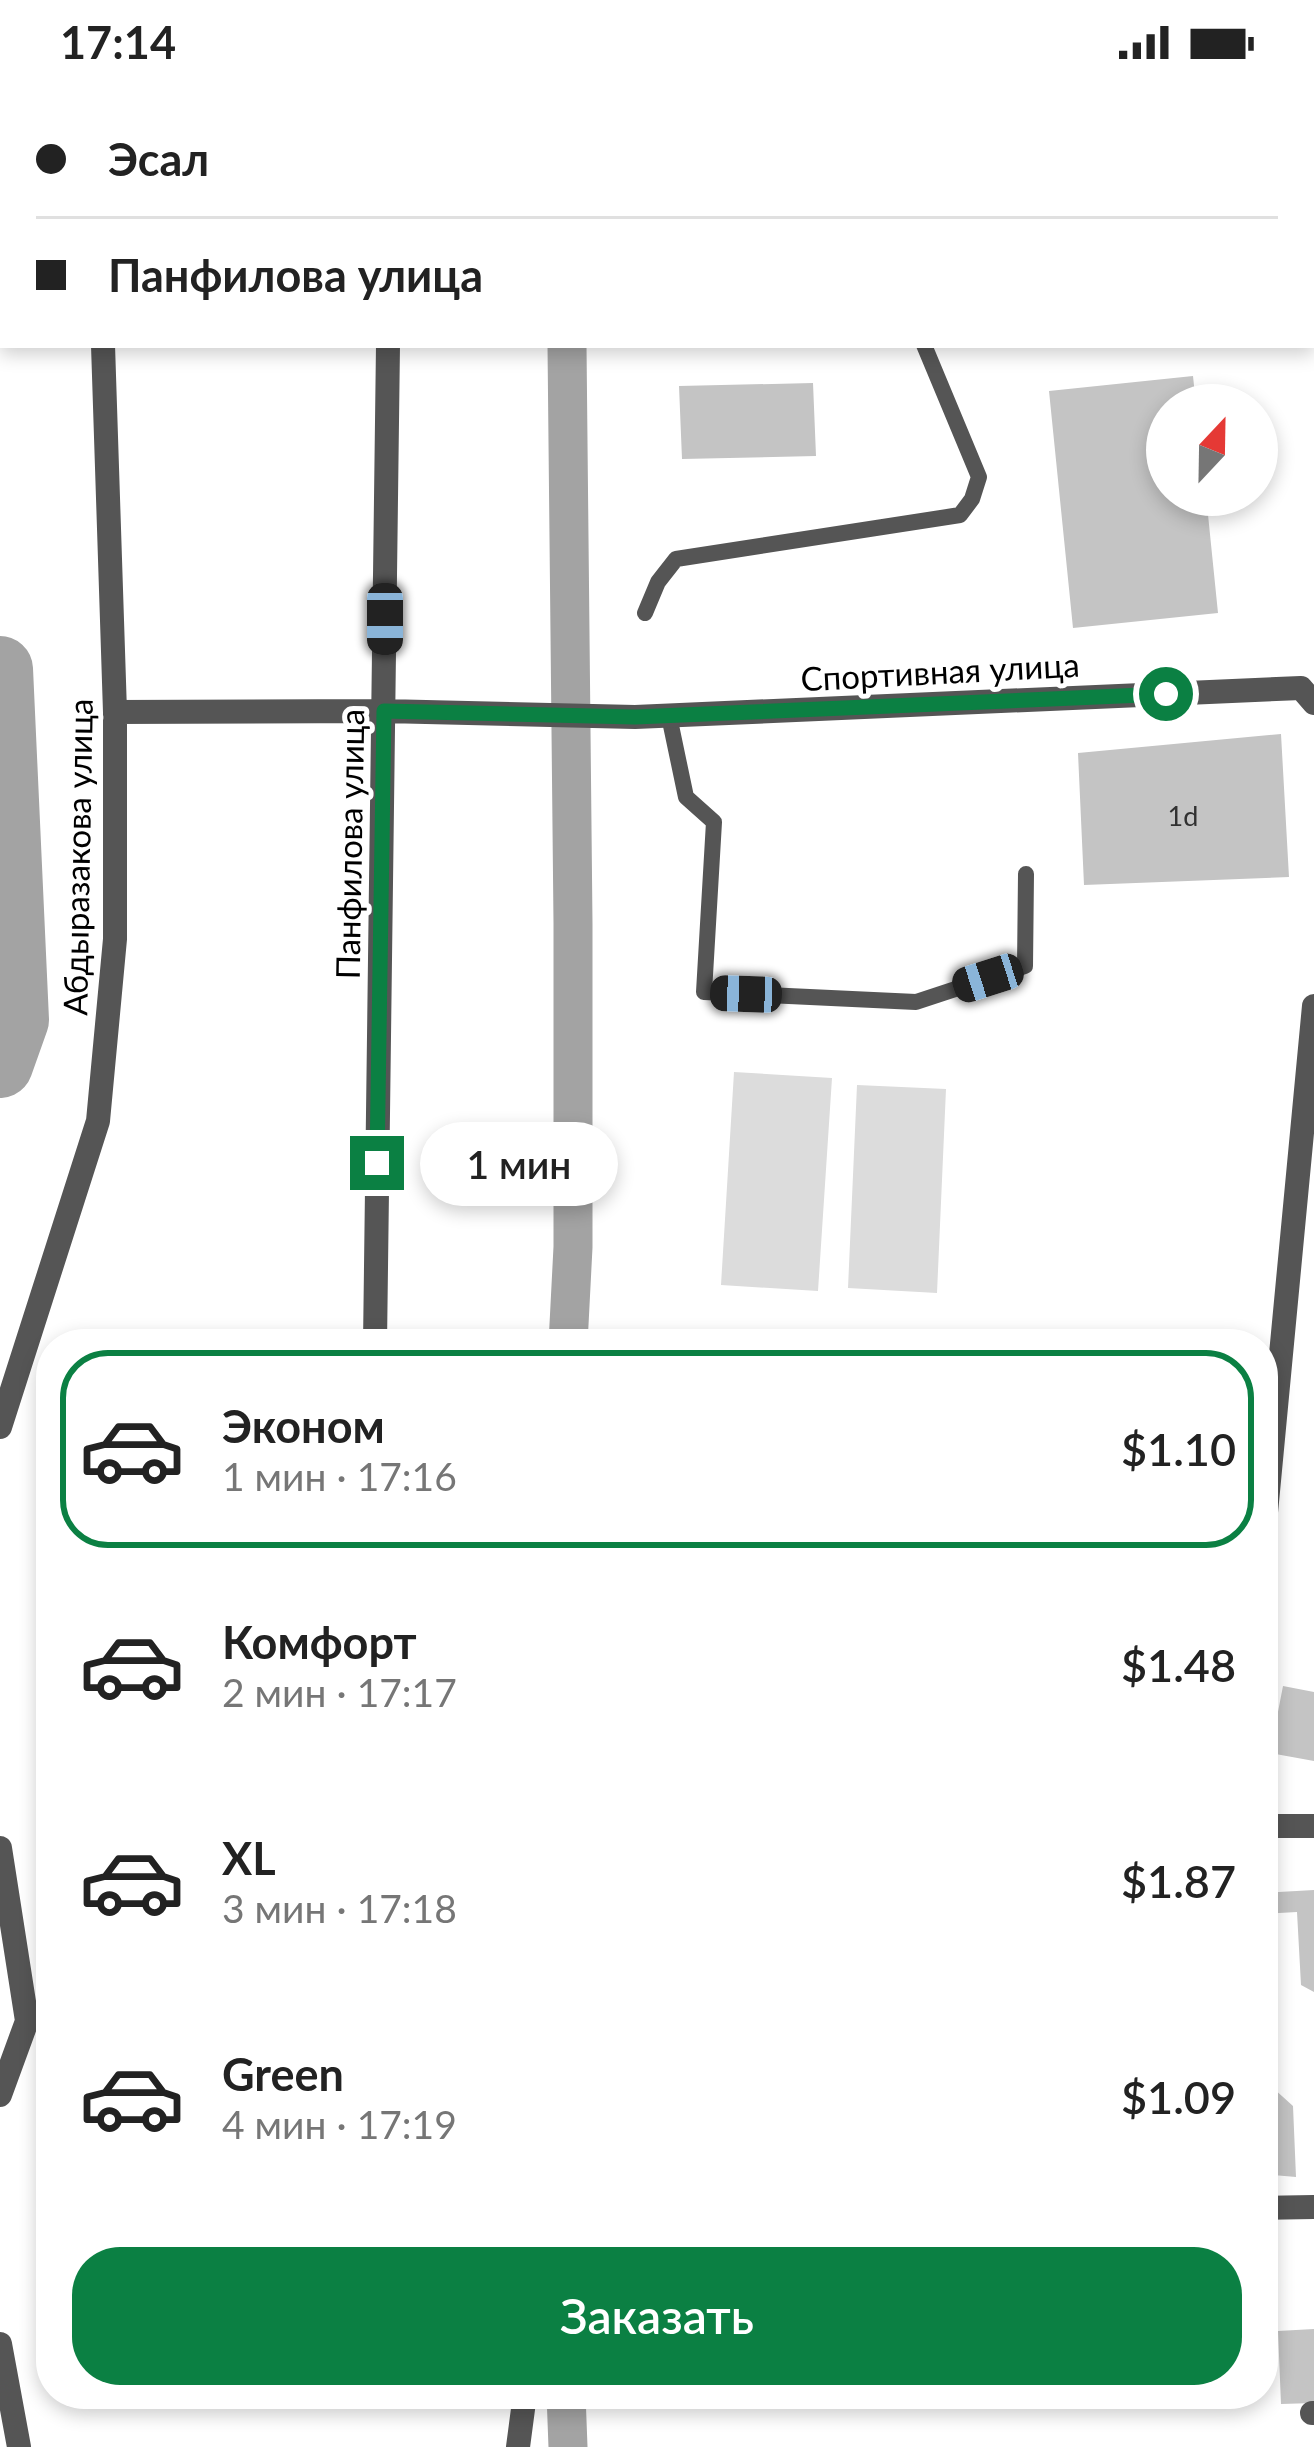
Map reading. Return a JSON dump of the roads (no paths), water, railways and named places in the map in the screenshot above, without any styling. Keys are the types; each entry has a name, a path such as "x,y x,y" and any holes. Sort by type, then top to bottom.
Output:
{"street":[{"name":"Абдыразакова улица","path":"0,1427 98,1121 115,939 115,712 103,348"},
{"name":"Панфилова улица","path":"375,1329 388,348"},
{"name":"Спортивная улица","path":"115,712 635,717 1301,688 1314,703"},
{"path":"1278,1386 1314,1006"},
{"path":"1278,1826 1314,1826"},
{"path":"0,1848 27,2021 0,2095"},
{"path":"0,2026 27,2021"},
{"path":"1278,2208 1314,2207"},
{"path":"0,2344 19,2447"},
{"path":"518,2447 523,2409"}],"lane":[{"path":"645,614 658,582 676,559 960,514 972,499 979,477 925,348"},
{"path":"668,716 686,797 714,822 704,992 916,1002 1025,966 1027,874"}],"waterway":[{"path":"567,348 573,923 569,1329"},
{"path":"0,669 16,1020 0,1065"},
{"path":"567,2409 568,2447"}]}
